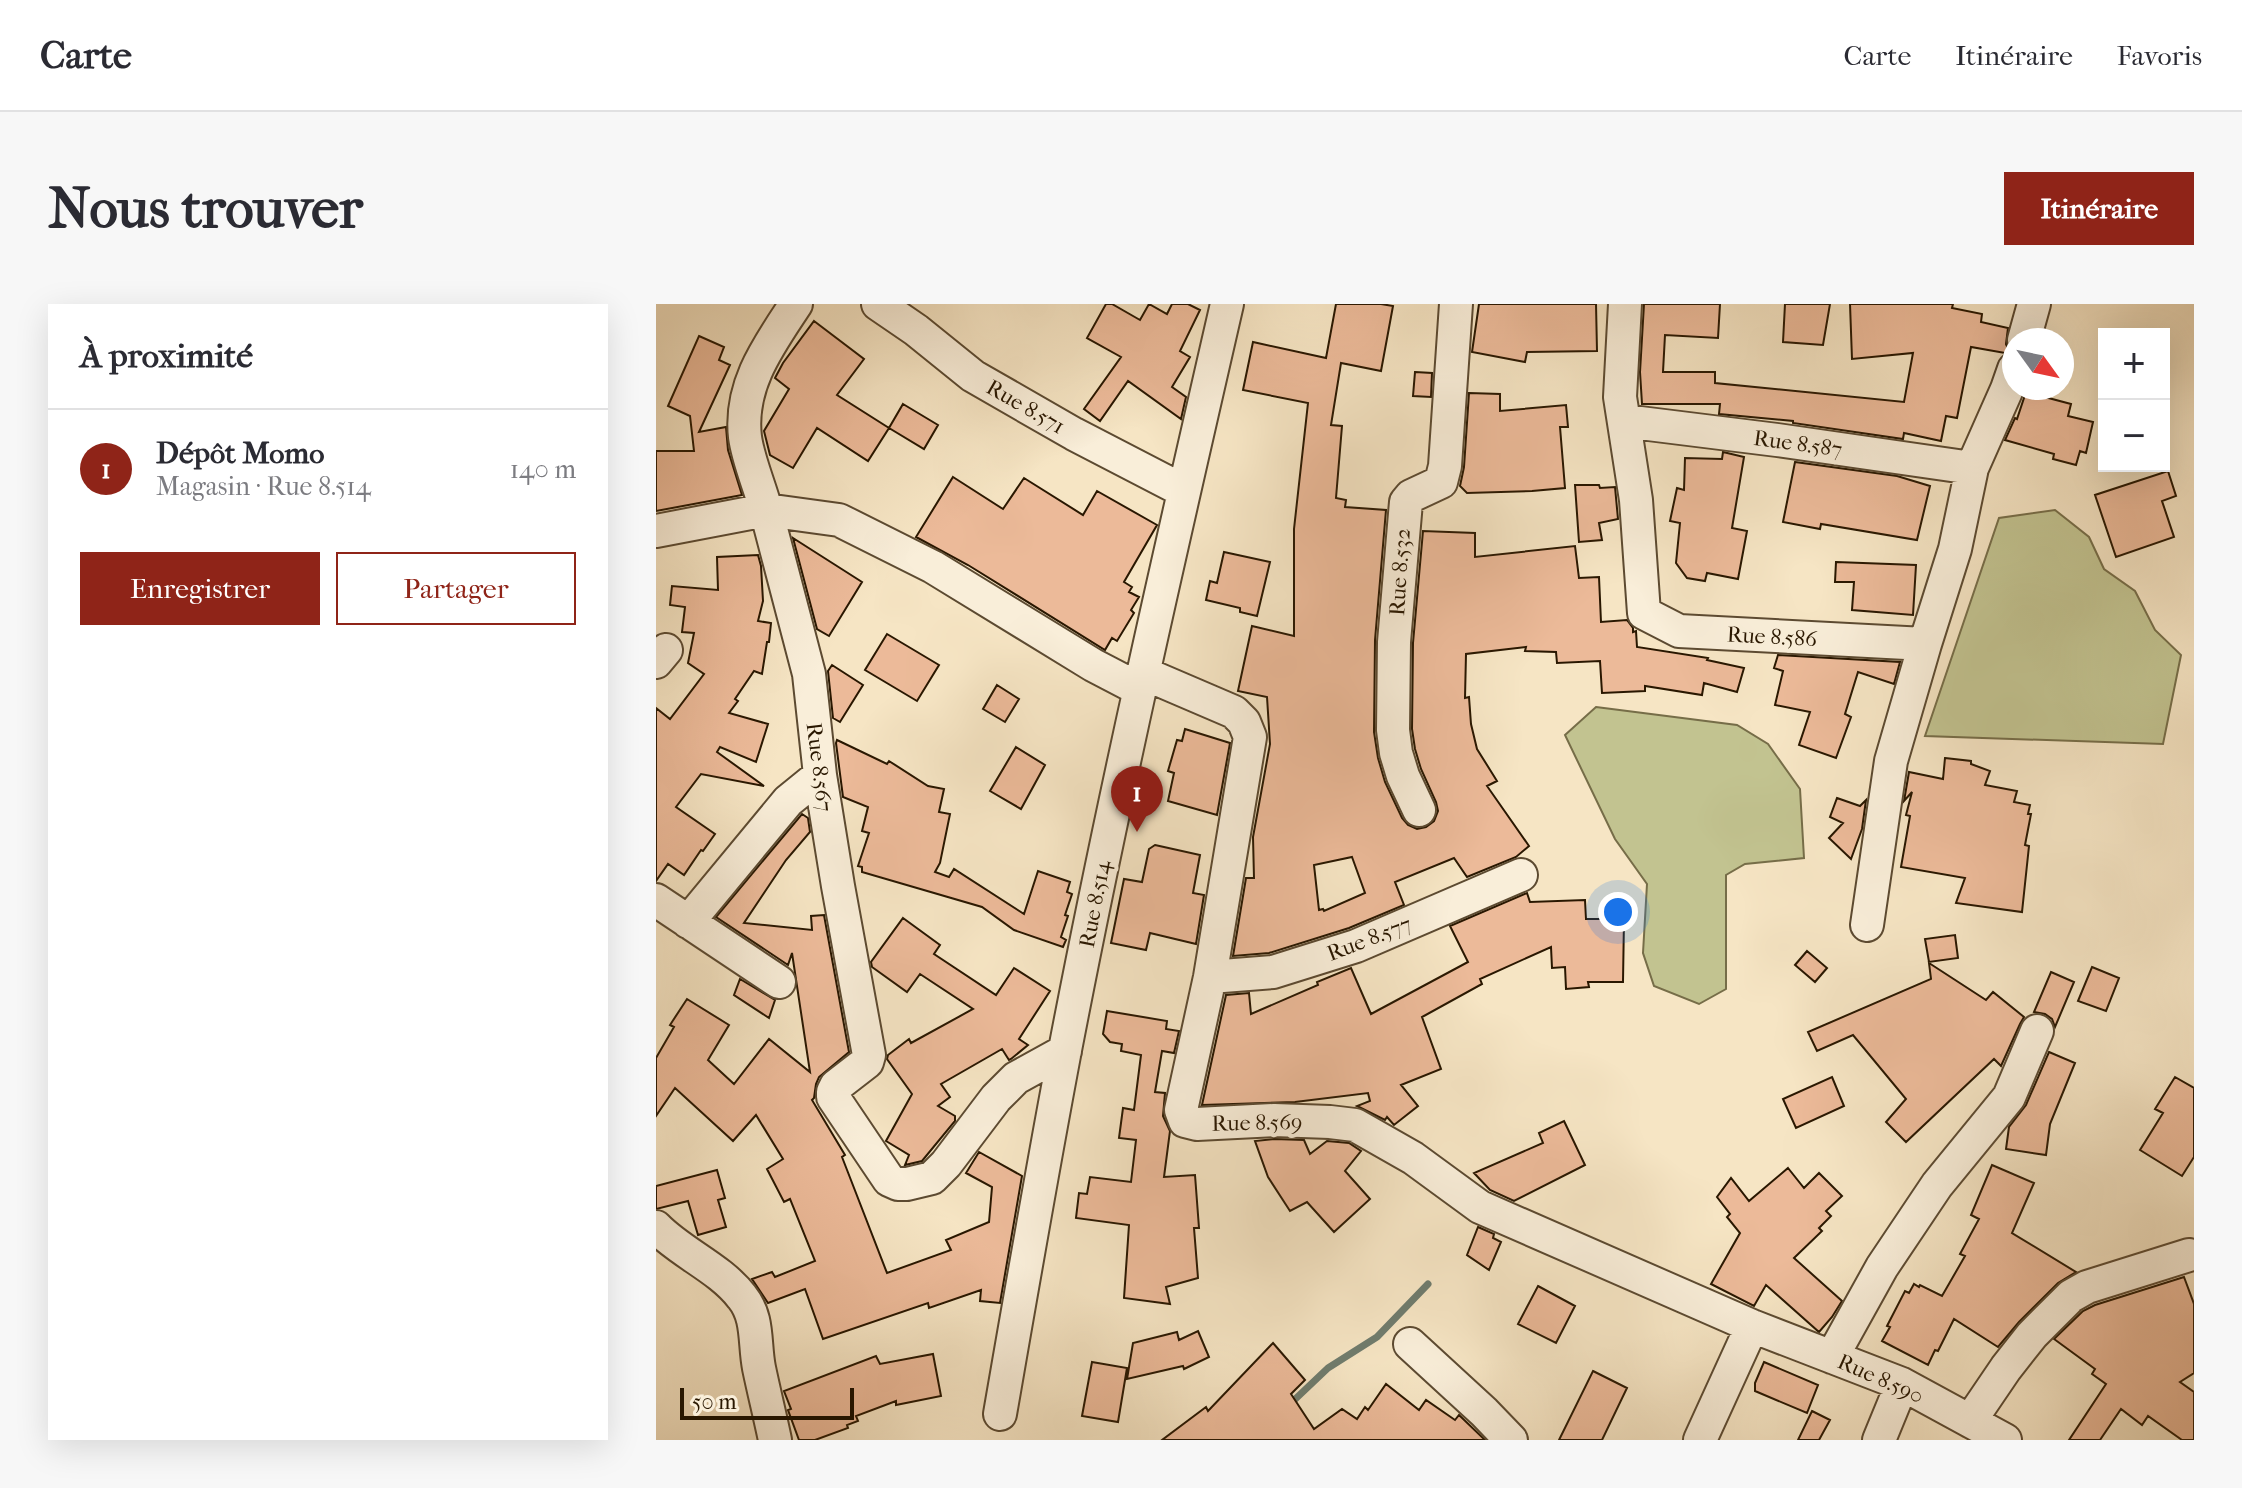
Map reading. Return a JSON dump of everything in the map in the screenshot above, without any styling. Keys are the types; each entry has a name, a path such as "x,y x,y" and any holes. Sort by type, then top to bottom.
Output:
{"street":[{"name":"Rue 8.567","path":"796,304 760,360 746,400 745,437 809,674 820,775 869,1055 867,1062 836,1086 833,1097 889,1180 907,1184 932,1178 996,1098 1016,1078 1065,1051"},
{"name":"Rue 8.571","path":"878,304 973,376 1074,434 1184,491"},
{"name":"Rue 8.532","path":"1419,810 1403,776 1393,730 1399,569 1406,502 1411,496 1441,482 1445,466 1456,304"},
{"name":"Rue 8.586","path":"1625,304 1620,397 1636,500 1644,613 1679,631 1925,644"},
{"path":"2027,328 2034,304"},
{"name":"Rue 8.514","path":"1000,1414 1065,1051 1222,306"},
{"path":"1867,925 1891,761 1955,549 1972,468 2002,400"},
{"name":"Rue 8.587","path":"1624,421 1972,468"},
{"path":"656,531 766,510 839,520 933,567 1093,665 1141,681"},
{"name":"Rue 8.569","path":"1141,681 1234,712 1244,722 1250,737 1210,977 1181,1110 1185,1121 1197,1124 1274,1120 1355,1125 1413,1158 1480,1207 1752,1326"},
{"path":"688,922 788,801 820,775"},
{"name":"Rue 8.577","path":"1210,977 1273,972 1356,946 1521,875"},
{"path":"656,900 779,982"},
{"path":"1832,1357 1882,1267 1937,1185 2009,1097 2037,1031"},
{"path":"656,1227 741,1295 754,1315 758,1363 775,1440"},
{"path":"1970,1421 2032,1335 2071,1296 2087,1287 2192,1258"},
{"path":"1700,1440 1752,1326"},
{"name":"Rue 8.590","path":"1752,1326 1902,1384 2005,1440"},
{"path":"1410,1344 1511,1440"},
{"path":"1879,1440 1902,1384"}],"green space":[{"path":"2055,510 2089,537 2104,569 2135,591 2155,630 2181,655 2163,744 1925,736 1999,518"},
{"path":"1596,707 1737,725 1768,744 1800,789 1804,858 1745,864 1726,875 1726,989 1699,1004 1654,986 1643,953 1647,884 1615,839 1565,735"}],"building":[{"path":"1106,304 1112,304 1140,320 1149,304 1167,314 1172,304 1188,304 1200,310 1180,351 1190,357 1172,387 1186,397 1181,419 1128,381 1100,421 1084,409 1121,357 1087,338"},
{"path":"1336,304 1393,306 1381,371 1341,363 1331,425 1342,426 1336,498 1346,500 1345,507 1386,510 1375,640 1374,732 1385,782 1408,825 1417,829 1426,827 1434,821 1438,811 1421,769 1412,729 1413,643 1423,531 1475,533 1475,557 1575,546 1579,578 1599,577 1601,622 1627,620 1633,632 1636,631 1637,647 1708,658 1744,668 1737,692 1704,683 1702,695 1645,686 1645,691 1602,693 1600,661 1557,663 1556,652 1525,651 1526,647 1466,654 1465,698 1469,697 1477,749 1497,781 1487,786 1529,846 1516,857 1467,877 1454,858 1395,882 1404,905 1349,928 1269,953 1233,956 1246,878 1254,878 1253,837 1270,744 1267,697 1238,691 1252,626 1294,636 1294,529 1308,403 1243,390 1253,342 1326,358","holes":["1352,857 1365,893 1324,911 1319,910 1314,865"]},
{"path":"1479,304 1596,304 1597,351 1527,352 1525,362 1472,352"},
{"path":"1644,304 1720,304 1718,338 1665,335 1663,372 1715,372 1715,383 1904,402 1913,353 1852,359 1850,304 1953,304 1952,308 1982,314 1981,322 2008,328 2002,328 2002,352 1971,347 1957,418 1946,416 1941,441 1904,433 1903,439 1793,421 1719,414 1720,404 1642,404 1640,372"},
{"path":"1785,304 1830,304 1823,345 1783,342"},
{"path":"814,321 864,359 837,395 889,428 868,461 817,428 793,468 770,455 764,431 789,389 775,378"},
{"path":"699,336 724,347 719,360 730,365 699,432 726,427 728,450 742,495 656,511 656,451 694,451 690,416 668,406"},
{"path":"1415,372 1432,373 1431,397 1413,396"},
{"path":"1469,393 1500,394 1500,411 1566,405 1568,427 1560,427 1565,488 1467,493 1460,486"},
{"path":"2023,400 2056,400 2071,404 2068,416 2093,422 2086,453 2080,451 2076,465 2053,459 2054,454 2005,440"},
{"path":"903,404 938,425 924,449 889,428"},
{"path":"1723,452 1744,457 1732,528 1747,531 1738,579 1707,573 1705,581 1687,578 1676,563 1680,523 1670,521 1677,488 1684,490 1685,458 1722,459"},
{"path":"1795,462 1897,476 1930,486 1917,540 1821,524 1820,529 1783,522"},
{"path":"2168,472 2176,496 2162,501 2174,537 2116,557 2095,495"},
{"path":"953,477 1003,509 1024,478 1083,515 1097,491 1157,525 1124,582 1132,587 1129,592 1139,597 1131,610 1134,613 1117,641 1112,638 1105,650 968,565 916,537"},
{"path":"1575,485 1615,487 1618,519 1599,523 1602,540 1579,542"},
{"path":"793,538 862,582 829,636 817,629"},
{"path":"1224,552 1270,562 1257,616 1240,612 1240,608 1206,600 1210,581 1217,583"},
{"path":"758,555 763,601 758,621 771,623 769,642 762,674 754,671 729,713 768,724 756,762 720,747 717,752 764,786 701,774 676,807 715,834 684,875 668,864 656,881 656,708 670,719 704,674 688,663 694,633 682,632 685,607 670,605 672,586 718,590 717,557"},
{"path":"1836,562 1916,565 1913,615 1852,610 1854,582 1835,582"},
{"path":"887,634 939,665 917,701 865,670"},
{"path":"1778,655 1900,662 1894,684 1858,672 1845,714 1851,717 1836,758 1799,745 1810,712 1775,705 1783,671 1774,668"},
{"path":"832,665 863,685 840,722 833,718 828,671"},
{"path":"997,685 1019,699 1005,722 983,709"},
{"path":"1185,729 1230,743 1217,815 1168,801 1174,773 1168,771 1177,740 1182,741"},
{"path":"837,740 887,764 889,761 928,786 944,789 939,812 950,814 940,863 935,872 949,877 954,869 1024,914 1038,871 1070,882 1067,892 1072,894 1061,937 1066,940 1063,947 1014,930 982,907 862,872 862,867 858,866 869,833 862,831 868,807 843,797"},
{"path":"1016,747 1045,765 1021,809 990,791"},
{"path":"1945,758 1971,761 1971,764 1990,771 1985,785 2017,791 2014,802 2030,805 2022,912 1956,903 1965,878 1901,867 1910,816 1906,815 1912,792 1904,801 1909,772 1943,779"},
{"path":"1837,798 1860,806 1866,800 1862,829 1851,859 1829,838 1843,823 1830,817"},
{"path":"802,814 808,818 810,832 786,860 744,923 812,930 811,916 824,915 849,1052 819,1077 812,1100 845,1155 842,1157 887,1273 951,1250 946,1240 989,1222 992,1187 966,1173 979,1152 1022,1176 1000,1303 980,1301 981,1290 929,1308 928,1303 823,1339 805,1289 768,1303 752,1279 772,1272 775,1277 815,1261 790,1199 784,1202 767,1169 783,1159 756,1115 733,1141 675,1088 656,1116 656,1058 674,1027 670,1025 687,999 729,1025 708,1060 734,1084 769,1039 810,1072 792,953 788,965 716,917"},
{"path":"1155,845 1200,855 1193,893 1204,895 1196,944 1150,933 1146,950 1111,943 1124,879 1142,882 1149,849"},
{"path":"1527,893 1530,902 1585,900 1586,919 1624,919 1623,982 1588,982 1589,987 1566,989 1565,967 1552,968 1551,947 1480,979 1482,984 1422,1017 1441,1069 1401,1085 1418,1106 1394,1125 1387,1117 1385,1120 1357,1106 1370,1101 1368,1093 1295,1102 1202,1105 1226,995 1249,993 1251,1014 1351,968 1371,1014 1468,962 1450,926"},
{"path":"903,918 940,945 934,954 996,995 1014,968 1050,991 1019,1039 1028,1045 1009,1060 1002,1049 941,1084 950,1097 938,1106 955,1116 955,1121 922,1161 905,1165 909,1155 886,1141 912,1094 887,1059 888,1055 909,1039 911,1043 973,1009 920,974 907,992 872,967 871,962"},
{"path":"1955,935 1958,958 1929,962 1925,939"},
{"path":"1807,951 1827,968 1815,982 1795,965"},
{"path":"1929,963 1986,1000 1993,992 2024,1017 2001,1066 1994,1059 1906,1142 1886,1122 1906,1099 1853,1035 1817,1051 1808,1032 1931,979"},
{"path":"2092,967 2119,978 2106,1011 2078,1001"},
{"path":"2051,972 2074,982 2055,1027 2052,1019 2045,1014 2034,1012"},
{"path":"740,979 775,1000 769,1018 734,995"},
{"path":"1107,1011 1167,1021 1166,1029 1179,1031 1174,1053 1162,1051 1155,1092 1165,1093 1163,1116 1170,1131 1164,1177 1195,1175 1199,1228 1194,1228 1198,1278 1166,1287 1170,1304 1124,1298 1129,1225 1076,1218 1079,1193 1087,1194 1090,1177 1131,1182 1136,1140 1119,1138 1123,1108 1134,1110 1141,1055 1121,1051 1122,1044 1110,1042 1103,1034"},
{"path":"2049,1052 2075,1063 2050,1124 2046,1155 2006,1149 2009,1127 2026,1105"},
{"path":"1832,1077 1844,1106 1796,1128 1783,1099"},
{"path":"2175,1077 2194,1088 2194,1157 2182,1176 2140,1150 2163,1113 2155,1109"},
{"path":"1564,1121 1585,1165 1514,1201 1490,1190 1474,1173 1543,1143 1539,1133"},
{"path":"1304,1140 1310,1154 1327,1141 1349,1143 1361,1151 1345,1171 1370,1199 1334,1232 1307,1202 1290,1211 1268,1177 1255,1141"},
{"path":"1992,1165 2034,1183 2012,1233 2076,1272 2058,1283 1998,1347 1954,1319 1928,1365 1882,1341 1905,1291 1909,1293 1914,1284 1942,1296 1965,1256 1960,1254 1979,1219 1971,1215"},
{"path":"1788,1168 1804,1188 1819,1173 1842,1196 1826,1211 1831,1216 1819,1228 1822,1231 1794,1258 1842,1301 1819,1332 1766,1285 1754,1306 1711,1284 1740,1233 1717,1197 1731,1178 1749,1201"},
{"path":"717,1170 725,1198 718,1200 726,1227 698,1235 688,1201 656,1209 656,1186"},
{"path":"1478,1227 1494,1234 1493,1238 1501,1242 1489,1270 1467,1255"},
{"path":"2184,1277 2194,1304 2194,1373 2180,1382 2194,1392 2194,1440 2182,1440 2148,1416 2142,1425 2121,1409 2100,1440 2069,1440 2106,1384 2092,1374 2095,1369 2054,1339 2083,1311 2095,1305"},
{"path":"1538,1286 1575,1306 1556,1343 1518,1324"},
{"path":"1198,1331 1209,1357 1184,1369 1183,1366 1127,1379 1133,1343 1177,1332 1179,1340"},
{"path":"1273,1343 1305,1380 1291,1394 1314,1429 1342,1409 1357,1419 1365,1407 1368,1410 1386,1384 1419,1410 1426,1400 1455,1420 1459,1415 1485,1440 1162,1440 1206,1407 1208,1411"},
{"path":"933,1354 941,1396 896,1405 896,1401 856,1416 858,1421 847,1425 848,1428 815,1440 799,1440 784,1391 876,1356 880,1364"},
{"path":"1092,1362 1127,1368 1118,1422 1082,1416"},
{"path":"1764,1362 1818,1385 1807,1413 1755,1391"},
{"path":"1593,1371 1627,1388 1602,1440 1559,1440"},
{"path":"1812,1411 1830,1420 1819,1440 1798,1440"}],"waterway":[{"path":"1289,1405 1328,1368 1377,1337 1428,1284"}],"place":[{"name":"Dépôt Momo","path":"1137,832"}]}
